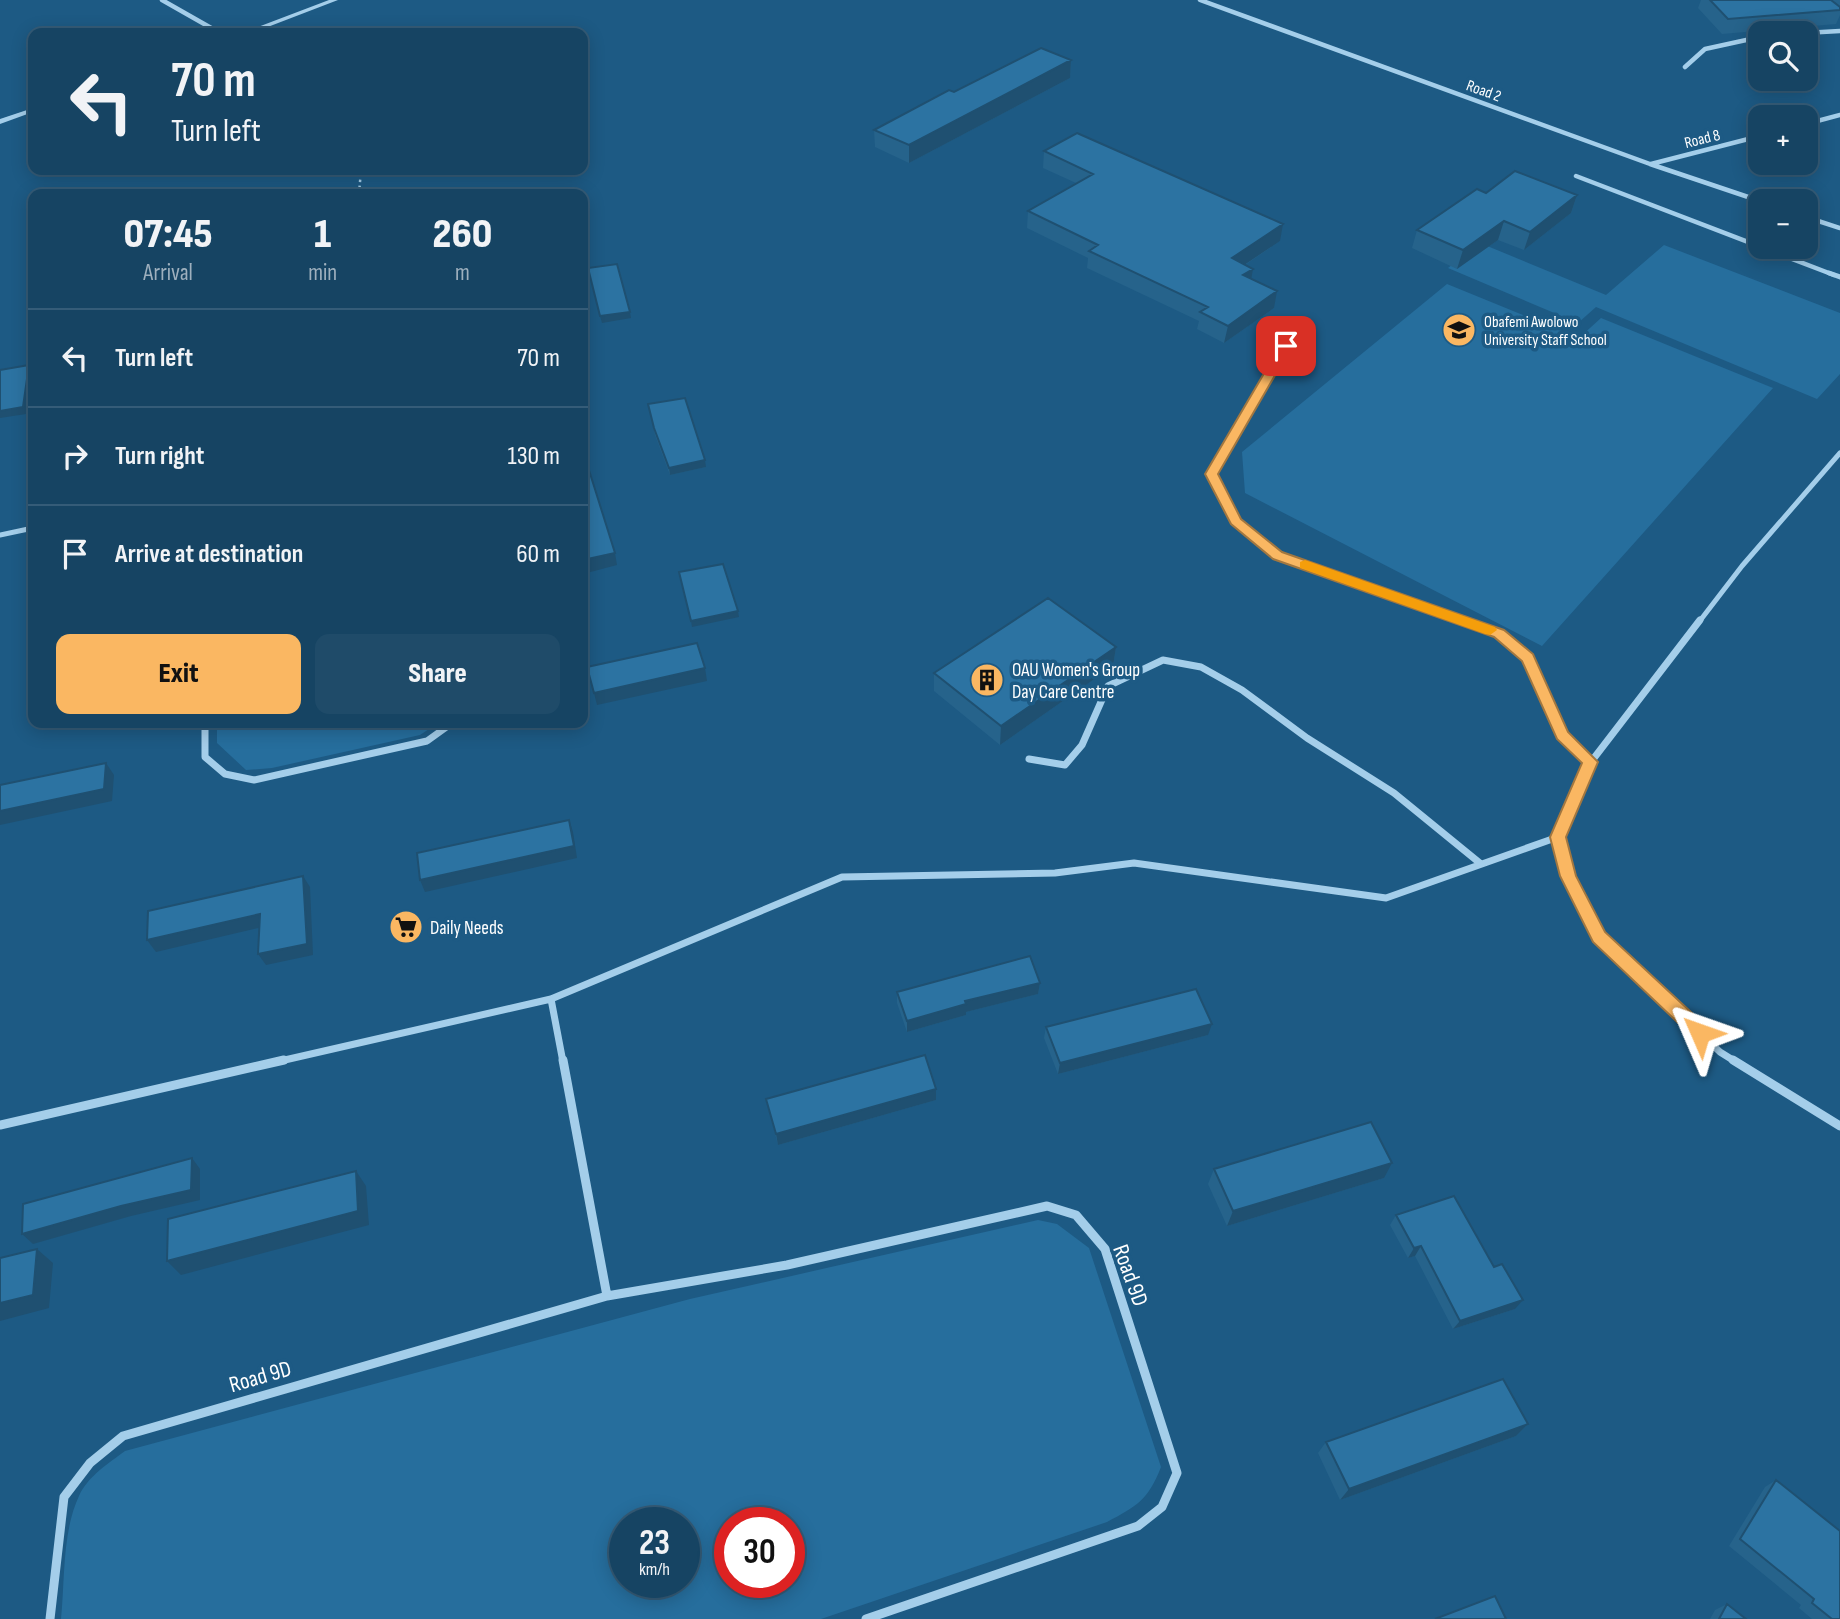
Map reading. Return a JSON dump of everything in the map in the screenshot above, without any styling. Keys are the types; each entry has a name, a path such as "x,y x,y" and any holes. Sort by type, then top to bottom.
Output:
{"street":[{"path":"162,0 211,28"},
{"path":"259,28 335,0"},
{"name":"Road 2","path":"1200,0 1650,164 1748,197"},
{"path":"1818,32 1840,31"},
{"path":"1685,67 1705,49 1748,40"},
{"path":"0,122 28,112"},
{"path":"1818,121 1840,115"},
{"name":"Road 8","path":"1650,164 1748,139"},
{"path":"1576,176 1840,278"},
{"path":"1818,221 1840,228"},
{"path":"1299,324 1212,474 1236,521 1278,555 1499,634 1528,658 1562,735 1591,762"},
{"path":"1840,453 1742,566 1591,762 1558,837 1568,876 1599,937 1720,1052 1840,1126"},
{"path":"0,535 28,529"},
{"path":"1029,759 1065,765 1082,746 1108,686 1163,660 1201,667 1242,690 1307,738 1394,793 1481,864"},
{"path":"205,728 205,757 225,774 254,780 427,741 445,728"},
{"path":"0,1125 551,999 842,877 1055,873 1134,863 1385,898 1558,837"},
{"path":"551,999 607,1296"},
{"name":"Road 9D","path":"50,1619 64,1496 90,1463 123,1436 607,1296 787,1265 1047,1206 1076,1216 1105,1249 1177,1473 1162,1507 1138,1526 866,1619"}],"shaded area":[{"path":"1480,243 1606,295 1664,245 1840,313 1840,374 1817,399 1596,307 1578,323 1448,268"},
{"path":"1447,284 1579,338 1601,318 1773,388 1542,646 1245,493 1242,452"},
{"path":"217,728 430,728 420,735 272,768 246,770 217,743"},
{"path":"1038,1220 1057,1224 1089,1248 1161,1467 1146,1495 1107,1522 821,1619 61,1619 67,1540 79,1496 99,1470 125,1451 690,1299"}],"building":[{"path":"1710,0 1831,0 1840,10 1728,19"},
{"path":"1041,48 1071,60 909,145 874,130 949,90 954,92"},
{"path":"1077,133 1283,224 1232,258 1253,269 1243,275 1277,291 1228,326 1200,312 1208,307 1089,251 1098,245 1028,211 1093,174 1044,151"},
{"path":"1515,171 1577,195 1530,232 1504,221 1463,250 1417,230 1477,189 1486,193"},
{"path":"617,264 630,312 600,316 588,268"},
{"path":"28,365 23,407 0,411 0,370"},
{"path":"685,398 705,460 669,468 648,404"},
{"path":"588,467 615,553 588,559"},
{"path":"723,564 738,611 691,621 679,572"},
{"name":"OAU Women's Group Day Care Centre","path":"1048,598 1116,647 1001,726 934,673"},
{"path":"697,643 705,668 594,693 588,667"},
{"path":"106,763 104,789 0,811 0,785"},
{"path":"569,820 574,846 420,880 417,853"},
{"path":"303,876 307,944 258,954 260,914 147,940 148,911"},
{"path":"1030,956 1040,983 965,1001 966,1004 907,1021 897,992"},
{"path":"1196,989 1212,1024 1060,1063 1046,1027"},
{"path":"925,1055 936,1089 776,1134 766,1099"},
{"path":"1371,1122 1392,1163 1233,1211 1214,1169"},
{"path":"192,1158 191,1190 121,1206 22,1234 23,1204"},
{"path":"356,1171 358,1211 167,1261 168,1219"},
{"path":"1454,1196 1494,1267 1502,1264 1523,1300 1460,1321 1421,1246 1414,1248 1396,1215"},
{"path":"37,1249 33,1295 0,1303 0,1258"},
{"path":"1503,1379 1528,1424 1349,1489 1326,1442"},
{"path":"1776,1480 1840,1531 1840,1619 1832,1619 1812,1603 1814,1599 1740,1539"},
{"path":"1495,1596 1506,1619 1435,1619"},
{"path":"1727,1604 1746,1619 1719,1619"}],"slow traffic":[{"path":"1305,565 1490,630"}],"place":[{"name":"Obafemi Awolowo University Staff School","path":"1459,330"},
{"name":"OAU Women's Group Day Care Centre","path":"987,680"},
{"name":"Daily Needs","path":"406,927"}],"route":[{"path":"1286,346 1212,474 1236,521 1278,555 1499,634 1528,658 1562,735 1591,762 1558,837 1568,876 1599,937 1700,1033"}]}
